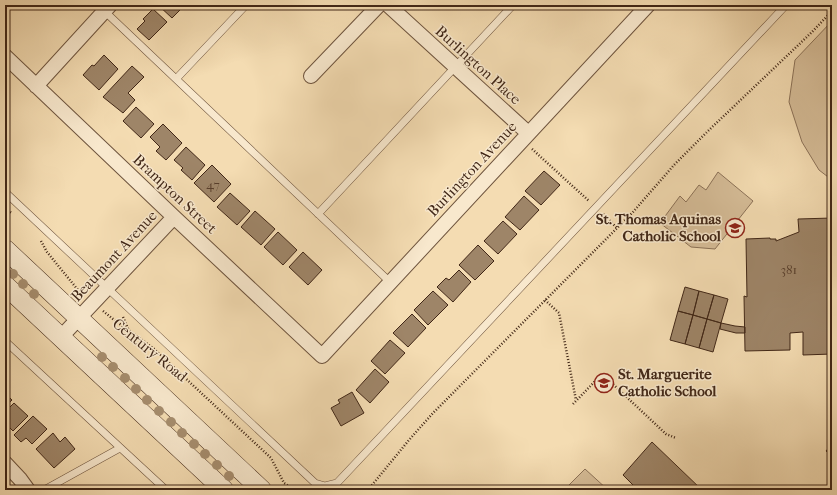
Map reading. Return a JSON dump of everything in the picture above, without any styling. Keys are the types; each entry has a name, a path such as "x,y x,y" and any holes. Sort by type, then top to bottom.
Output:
{"main road":[{"name":"Century Road","path":"5,249 262,490"},
{"path":"5,285 224,490"}],"street":[{"path":"311,76 379,5"},
{"name":"Burlington Place","path":"388,5 455,67 525,136"},
{"name":"Burlington Avenue","path":"322,356 648,5"},
{"path":"36,86 104,7"},
{"name":"Brampton Street","path":"5,56 322,356"},
{"name":"Beaumont Avenue","path":"61,337 174,217"},
{"path":"5,463 28,490"}],"lane":[{"path":"176,79 246,5"},
{"path":"318,214 513,5"},
{"path":"5,192 315,483 325,486 337,483 786,5"},
{"path":"104,7 176,79 390,282"},
{"path":"5,341 166,490"},
{"path":"44,490 120,448"}],"path":[{"path":"368,490 433,413 633,212 674,165 832,11"},
{"path":"525,136 617,228"},
{"path":"5,209 15,215"},
{"name":"Century Road","path":"40,240 47,252 78,290 113,319 152,348 271,458 284,483 295,490"},
{"path":"546,300 559,313 576,400"},
{"path":"573,404 602,374 666,434 676,438"}],"shaded area":[{"path":"832,21 832,180 819,170 802,142 789,102 795,60"},
{"path":"718,172 753,201 715,249 691,247 660,223 680,196 686,202 699,185 706,190"},
{"path":"585,469 608,490 564,490"}],"building":[{"path":"158,5 185,5 172,18"},
{"path":"153,9 167,22 149,40 137,29 145,21 143,19"},
{"path":"104,55 118,69 99,90 83,75"},
{"path":"132,66 144,77 128,93 135,100 123,113 103,97"},
{"path":"136,107 154,124 141,138 123,121"},
{"path":"163,124 182,143 166,160 156,151 160,147 150,137"},
{"path":"186,147 205,165 192,180 181,170 183,168 174,160"},
{"path":"212,165 231,184 214,202 194,183"},
{"path":"544,171 560,185 541,205 525,191"},
{"path":"230,193 250,211 237,225 217,207"},
{"path":"524,196 539,210 520,230 505,217"},
{"path":"255,211 275,229 261,245 241,227"},
{"path":"832,218 832,354 803,355 803,332 790,333 790,350 745,351 744,296 747,297 746,239 770,238 776,239 776,241 799,232 798,219"},
{"path":"503,221 517,234 498,254 484,241"},
{"path":"278,232 297,250 283,265 264,247"},
{"path":"478,245 494,261 475,280 459,265"},
{"path":"303,252 322,270 308,285 289,267"},
{"path":"459,270 471,282 453,302 437,287 446,278 449,280"},
{"path":"685,287 699,291 693,315 678,311"},
{"path":"433,291 448,305 428,325 414,310"},
{"path":"699,291 714,295 707,319 693,315"},
{"path":"714,295 728,299 721,323 707,319"},
{"path":"678,311 693,315 685,344 670,340"},
{"path":"412,314 426,328 408,347 393,333"},
{"path":"693,315 707,319 699,348 685,344"},
{"path":"707,319 721,323 713,352 699,348"},
{"path":"721,323 745,327 745,333 736,333 720,329"},
{"path":"390,340 405,353 385,374 371,361"},
{"path":"375,369 389,382 370,403 356,390"},
{"path":"352,392 364,413 341,426 331,408 340,403 338,400"},
{"path":"5,393 12,400 5,407"},
{"path":"14,403 28,416 13,431 7,425 5,426 5,412"},
{"path":"33,416 47,429 32,444 26,438 21,442 14,435"},
{"path":"53,433 60,442 65,437 75,449 54,468 36,449"},
{"name":"St. Marguerite Catholic School","path":"652,442 702,490 638,490 623,475"},
{"path":"832,444 832,456 826,451"}],"place":[{"name":"St. Thomas Aquinas Catholic School","path":"735,228"},
{"name":"St. Marguerite Catholic School","path":"604,383"}]}
